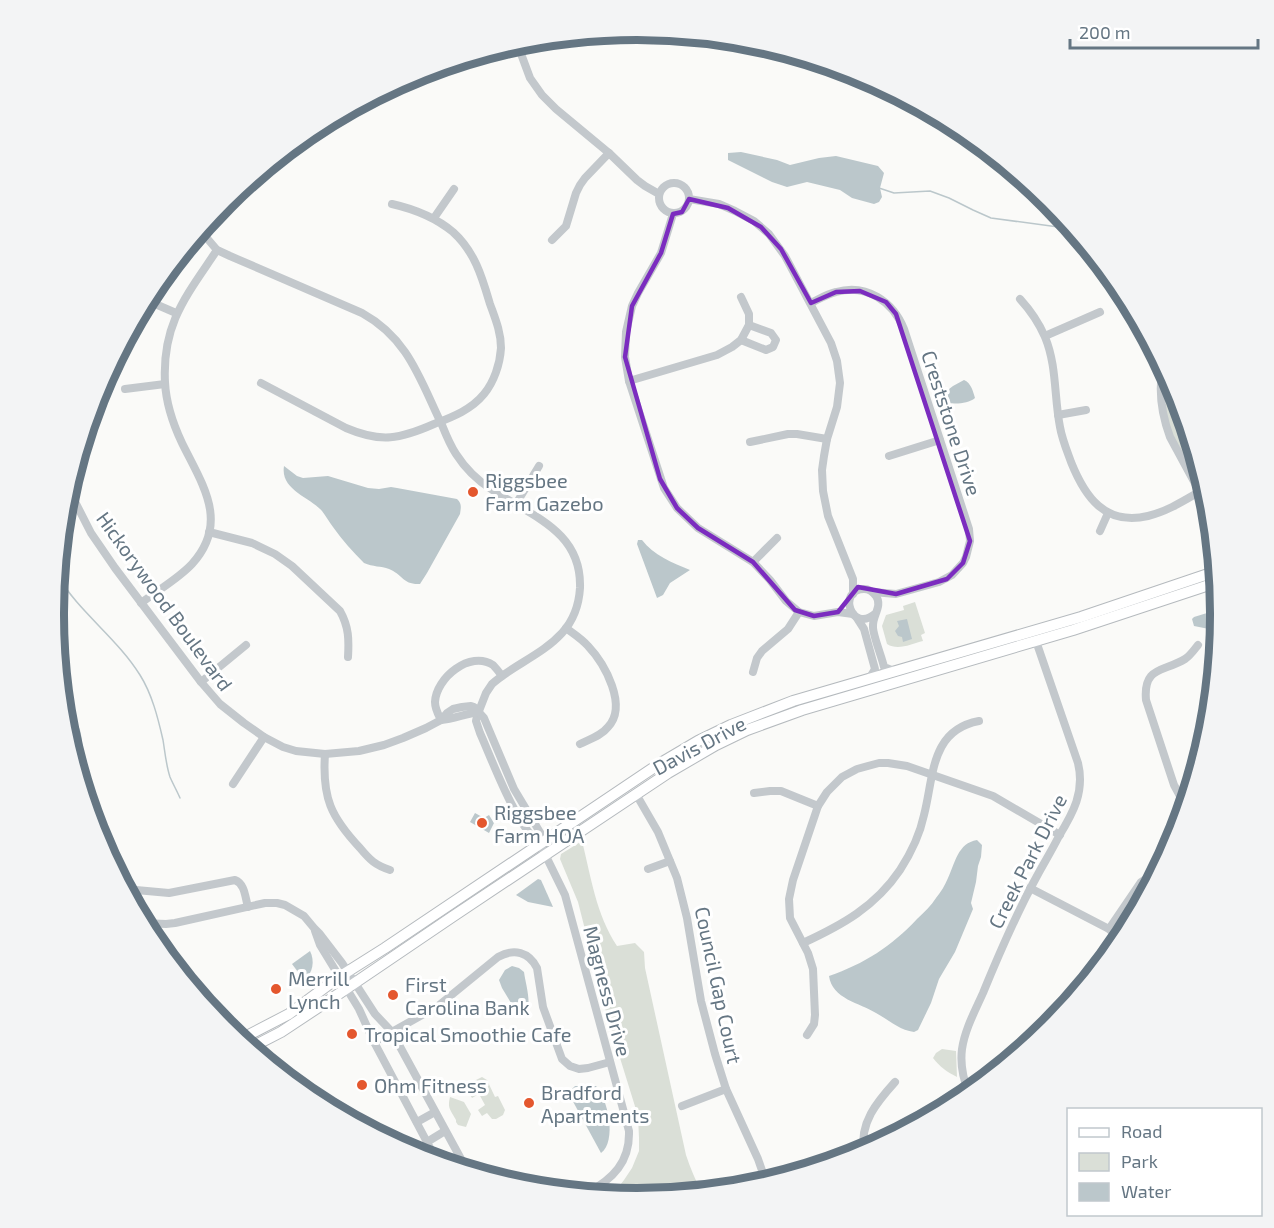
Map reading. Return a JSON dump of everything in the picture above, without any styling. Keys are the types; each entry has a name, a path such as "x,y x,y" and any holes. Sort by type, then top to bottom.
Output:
{"main road":[{"name":"Davis Drive","path":"248,1035 289,1014 343,974 659,764 731,725 763,712 1081,617 1209,574"},
{"name":"Davis Drive","path":"258,1044 281,1032 351,986 668,772 747,730 781,717 1111,618 1209,585"}],"street":[{"path":"521,53 530,78 542,95 637,180 659,194"},
{"path":"552,240 566,226 580,185 609,153"},
{"path":"677,183 684,187 689,199 686,208 678,214 673,214 664,211 661,207 659,194 668,184 677,183"},
{"path":"434,218 454,189"},
{"path":"689,199 728,208 746,216 761,227 781,249 831,343 839,375 838,400 827,439 822,470 825,502 832,528 853,579 849,606 864,629 875,669 869,679"},
{"path":"261,383 346,428 381,437 403,436 440,422 466,410 483,394 495,376 501,349 496,322 475,259 459,238 434,218 392,204"},
{"path":"673,214 661,253 638,293 628,319 625,357 629,381 660,479 669,498 698,528 753,562 786,601 799,612 814,616 838,612 865,619 877,611"},
{"path":"206,237 217,250 356,310 376,321 395,337 407,353 455,452 469,471 491,489 554,528 565,539 574,555 580,591 576,608 566,628 550,644 492,684 478,712"},
{"path":"141,603 192,563 209,532 209,501 171,416 165,384 167,348 176,313 217,250"},
{"name":"Creststone Drive","path":"811,303 836,292 854,290 872,295 886,302 891,308 904,329 969,529 969,548 963,563 947,579 896,594 869,591"},
{"path":"629,381 717,355 732,347 741,340 749,325 748,314 741,297"},
{"path":"1020,299 1045,336 1053,367 1062,437 1081,485 1092,500 1108,513 1133,517 1165,510 1197,493"},
{"path":"155,304 176,313"},
{"path":"1045,336 1100,312"},
{"path":"741,340 766,350 775,344 776,340 773,335 749,325"},
{"path":"1161,382 1162,415 1170,437 1193,473"},
{"path":"125,389 165,384"},
{"path":"1058,415 1086,410"},
{"path":"750,442 788,434 827,439"},
{"path":"889,456 940,440"},
{"path":"516,504 539,466"},
{"name":"Hickorywood Boulevard","path":"75,501 104,552 214,698 227,711 282,747 325,754 359,751 403,738 441,720 478,712"},
{"path":"1100,531 1108,513"},
{"path":"209,532 264,548 292,566 340,611 345,619 349,634 348,657"},
{"path":"753,562 777,538"},
{"path":"853,579 878,600 873,626 884,667 894,671"},
{"path":"838,612 856,591 869,591"},
{"name":"Creststone Drive","path":"877,611 896,594"},
{"path":"753,672 757,658 762,651 788,629 799,612"},
{"path":"566,628 588,646 602,663 616,704 614,717 608,729 580,744"},
{"name":"Creek Park Drive","path":"965,1084 961,1059 964,1038 1009,930 1079,798 1080,769 1036,641"},
{"path":"201,682 246,645"},
{"path":"1182,792 1174,785 1146,700 1146,686 1161,668 1184,660 1198,645"},
{"path":"441,720 435,707 436,696 442,681 452,671 466,663 483,662 494,666 502,676"},
{"name":"Magness Drive","path":"478,712 476,721 501,782 533,839 540,844 565,895 629,1131 627,1151 618,1169 600,1186"},
{"path":"803,943 861,912 882,893 907,859 921,827 931,775 939,750 951,734 961,726 979,721"},
{"path":"234,784 264,737"},
{"path":"325,754 325,786 337,820 344,832 373,862 390,870"},
{"path":"807,1035 814,1024 815,1015 811,961 790,918 789,899 793,880 818,806 834,783 850,772 867,765 898,764 1001,800 1060,835"},
{"path":"754,793 781,791 818,806"},
{"name":"Council Gap Court","path":"636,794 650,816 677,878 705,1018 726,1089 763,1173"},
{"path":"648,869 670,861"},
{"path":"1108,929 1145,879"},
{"path":"134,890 169,893 235,880 243,886 248,907"},
{"path":"1030,888 1114,934"},
{"path":"154,923 175,923 265,903 285,905 304,916 325,940 351,986 392,1032 461,1159"},
{"path":"374,1042 447,1000 498,957 515,952 524,954 537,968 543,1007 562,1059 570,1066 579,1069 610,1062"},
{"path":"351,986 374,1042 430,1149"},
{"path":"863,1141 868,1119 874,1108 895,1083"},
{"path":"682,1106 726,1089"},
{"path":"417,1122 435,1112"},
{"path":"427,1142 445,1131"}],"highlighted area":[{"path":"689,199 728,208 761,227 781,249 811,303 836,292 860,291 886,302 896,314 970,541 963,563 947,579 896,594 858,587 838,612 814,616 795,610 753,562 698,528 677,508 660,479 625,357 632,306 661,253 673,214 682,212"}],"green space":[{"path":"1163,387 1180,430 1193,474 1169,429"},
{"path":"915,602 925,633 921,635 923,641 900,647 887,644 882,626 886,615 904,610 903,606"},
{"path":"582,841 595,895 610,934 617,946 635,943 644,952 645,968 686,1155 698,1184 619,1187 632,1168 639,1151 638,1116 607,1016 578,902 560,859 561,854"},
{"path":"942,1049 956,1051 957,1077 933,1058"},
{"path":"482,1077 487,1080 495,1097 498,1096 505,1110 503,1115 496,1119 492,1119 487,1113 482,1116 478,1110 485,1105 479,1094 472,1098 468,1091 474,1088 474,1081"},
{"path":"450,1097 464,1102 471,1114 466,1127 456,1122 449,1107"}],"water":[{"path":"741,152 790,165 836,156 878,166 884,173 880,188 882,197 874,204 852,198 840,190 807,182 787,187 728,160 728,153"},
{"path":"964,380 970,385 975,398 963,403 940,402 940,396"},
{"path":"284,466 303,478 328,476 368,488 391,487 457,499 461,506 460,514 420,584 410,583 389,569 364,563 340,537 322,511 291,487 284,474"},
{"path":"638,540 642,540 664,558 690,570 670,583 663,595 657,598 637,544"},
{"path":"1210,612 1210,630 1194,626 1192,619"},
{"path":"907,619 912,639 903,642 902,637 898,636 895,631 899,626 897,621"},
{"path":"74,721 79,727 82,742 79,743"},
{"name":"Riggsbee Farm HOA","path":"475,813 484,818 489,815 494,823 489,833 470,822"},
{"path":"977,840 982,845 971,903 973,909 955,952 939,979 918,1030 914,1032 899,1027 835,990 829,976 877,953 907,929 940,893 961,849"},
{"path":"538,879 541,880 553,907 528,902 516,895"},
{"path":"310,951 312,967 304,980 292,964"},
{"path":"512,966 524,972 529,1000 526,1016 519,1016 499,980 505,970"},
{"path":"575,1086 596,1086 604,1100 610,1130 606,1147 601,1153 570,1096"}],"waterway":[{"path":"879,188 894,193 930,191 991,218 1060,227"},
{"path":"65,586 131,662 144,682 157,715 170,777 180,798"}],"place":[{"name":"Riggsbee Farm Gazebo","path":"473,492"},
{"name":"Riggsbee Farm HOA","path":"482,823"},
{"name":"Merrill Lynch","path":"276,989"},
{"name":"First Carolina Bank","path":"393,995"},
{"name":"Tropical Smoothie Cafe","path":"352,1034"},
{"name":"Ohm Fitness","path":"362,1085"},
{"name":"Bradford Apartments","path":"529,1103"}]}
